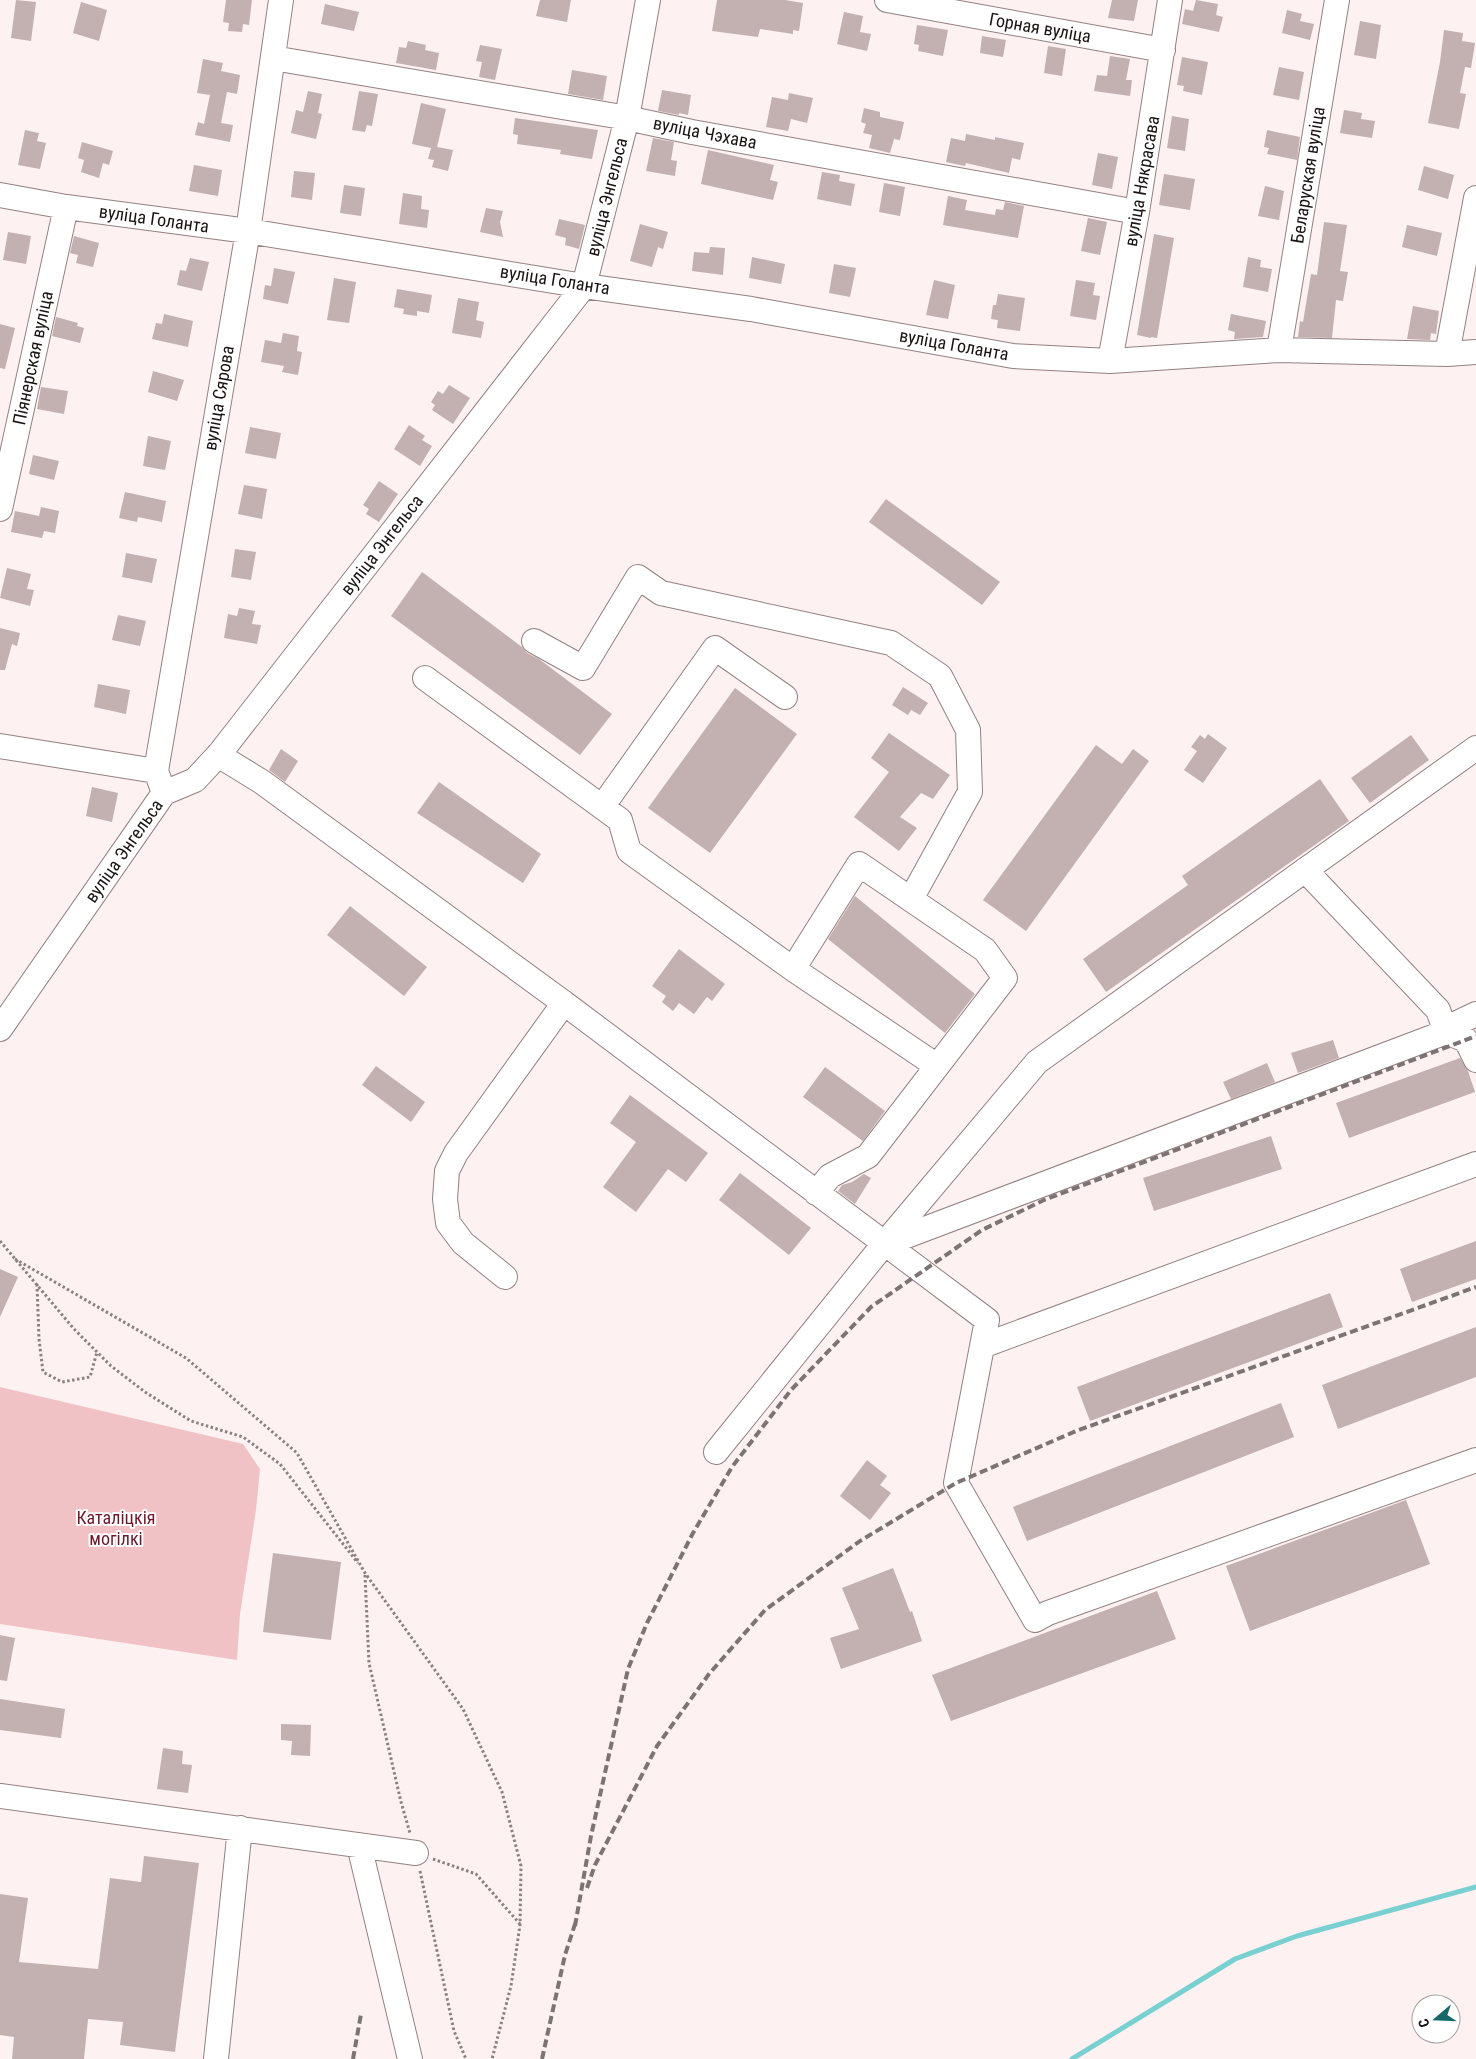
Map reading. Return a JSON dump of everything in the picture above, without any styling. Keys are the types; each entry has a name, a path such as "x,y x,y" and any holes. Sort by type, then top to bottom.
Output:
{"street":[{"name":"вуліца Сярова","path":"164,794 156,771 248,231 282,0"},
{"name":"вуліца Энгельса","path":"0,1029 164,794 195,780 218,755 584,286 627,118 648,0"},
{"name":"Горная вуліца","path":"887,0 1163,50"},
{"name":"вуліца Някрасава","path":"1110,360 1137,212 1170,0"},
{"name":"Беларуская вуліца","path":"1279,350 1337,0"},
{"name":"вуліца Чэхава","path":"273,58 627,118 692,132 1137,212"},
{"name":"вуліца Голанта","path":"0,195 66,207 248,231 584,286 751,309 1014,356 1110,360 1279,350 1447,354 1476,352"},
{"path":"1447,354 1476,198"},
{"name":"Піянерская вуліца","path":"0,509 66,207"},
{"path":"534,641 583,668 638,577 661,593 890,643 940,676 968,730 970,792 910,899"},
{"path":"602,807 714,648 785,697"},
{"path":"425,678 620,820 629,851 793,970 937,1066"},
{"path":"0,746 156,771"},
{"path":"716,1452 884,1244 1037,1062 1476,748"},
{"path":"218,755 262,782 564,1003 987,1320 956,1483 1035,1620 1476,1460"},
{"path":"793,970 859,864 985,950 1005,978 868,1156 830,1176 816,1193"},
{"path":"1305,870 1438,1010 1446,1032 1466,1040 1476,1060"},
{"path":"505,1277 463,1243 448,1223 445,1199 447,1171 456,1153 564,1003"},
{"path":"884,1244 1446,1032 1455,1024 1476,1014"},
{"path":"982,1346 1476,1164"},
{"path":"0,1796 416,1853"},
{"path":"216,2059 240,1828"},
{"path":"358,1845 410,2059"}],"path":[{"path":"0,1241 74,1329 111,1366 145,1392 191,1421 243,1438 280,1464 365,1573 462,1709 502,1792 521,1866 520,1925 511,1986 492,2059"},
{"path":"15,1258 186,1358 298,1454 365,1573 369,1663 401,1802 416,1853 454,2030 466,2059"},
{"path":"36,1284 43,1372 62,1382 90,1377 97,1352"},
{"path":"416,1853 476,1874 520,1925"}],"green space":[{"name":"Каталіцкія могілкі","path":"0,1387 243,1444 260,1469 256,1510 240,1614 237,1660 0,1624"}],"building":[{"path":"16,0 36,2 31,41 11,38"},
{"path":"226,0 252,0 249,25 243,24 242,32 228,31 229,23 223,22"},
{"path":"540,0 571,0 567,22 536,16"},
{"path":"717,0 785,0 803,3 799,31 793,30 793,34 760,29 758,37 712,31"},
{"path":"1112,0 1138,0 1134,21 1108,18"},
{"path":"1196,0 1218,4 1216,15 1223,17 1219,32 1182,24 1185,9 1193,11"},
{"path":"81,2 107,10 99,41 73,33"},
{"path":"325,4 359,12 354,31 321,24"},
{"path":"1287,10 1302,14 1300,21 1314,24 1310,40 1282,33"},
{"path":"844,12 863,16 860,32 871,34 867,51 837,44"},
{"path":"1360,21 1381,25 1376,59 1354,55"},
{"path":"917,25 948,30 943,56 918,51 919,45 914,44"},
{"path":"1444,30 1463,33 1462,41 1475,43 1471,68 1465,67 1460,93 1466,94 1459,129 1428,123"},
{"path":"982,36 1006,40 1003,57 980,53"},
{"path":"408,41 426,45 425,50 439,53 436,70 396,63 399,47 406,48"},
{"path":"480,45 502,49 495,80 479,77 482,62 476,61"},
{"path":"1048,46 1066,49 1062,76 1044,73"},
{"path":"1110,56 1130,59 1126,80 1132,80 1130,96 1094,91 1097,75 1107,76"},
{"path":"1182,57 1208,62 1202,95 1183,91 1184,86 1177,85"},
{"path":"203,59 223,63 221,71 240,75 237,94 227,92 221,123 233,125 230,142 195,135 198,122 204,124 210,95 197,93"},
{"path":"1279,67 1304,72 1299,100 1273,95"},
{"path":"572,70 607,76 603,100 568,94"},
{"path":"662,90 691,95 688,115 658,111"},
{"path":"308,91 322,94 318,113 322,114 316,139 291,133 296,110 303,112"},
{"path":"359,91 378,94 372,126 367,125 365,132 352,130"},
{"path":"789,93 813,98 807,123 791,119 788,131 766,127 772,97 788,100"},
{"path":"421,103 446,109 437,147 453,150 448,171 432,167 434,160 428,159 431,148 412,144"},
{"path":"864,108 880,112 880,117 904,122 900,140 894,139 890,153 869,148 872,135 863,133 866,124 861,122"},
{"path":"1344,110 1362,113 1361,119 1375,121 1372,138 1340,133"},
{"path":"1172,116 1189,119 1185,151 1167,148"},
{"path":"515,118 598,130 592,159 560,154 561,150 517,144 518,135 513,134"},
{"path":"25,130 39,133 37,141 46,143 40,169 18,165"},
{"path":"1267,130 1300,137 1297,160 1267,154 1269,148 1264,147"},
{"path":"966,134 1024,143 1020,160 1012,158 1009,173 966,163 965,166 946,162 951,138 965,141"},
{"path":"653,138 674,142 671,160 677,161 675,176 646,171"},
{"path":"82,142 113,151 109,165 103,163 99,178 81,172 84,160 78,158"},
{"path":"708,150 774,165 770,180 778,182 773,200 701,184"},
{"path":"1098,153 1118,157 1112,189 1092,185"},
{"path":"194,165 222,170 218,196 189,191"},
{"path":"1424,166 1454,175 1448,199 1418,190"},
{"path":"294,171 315,173 312,200 291,197"},
{"path":"822,172 840,175 839,181 855,184 851,206 817,199"},
{"path":"1164,174 1195,179 1190,210 1159,205"},
{"path":"884,183 905,187 900,216 879,212"},
{"path":"344,185 365,188 361,216 340,213"},
{"path":"1265,186 1284,191 1279,220 1258,216"},
{"path":"403,193 422,196 421,209 429,210 427,228 399,224"},
{"path":"948,196 967,200 965,210 995,215 996,209 1003,210 1005,202 1024,206 1018,238 943,225"},
{"path":"486,208 503,211 500,222 503,237 480,232"},
{"path":"1088,218 1107,222 1100,255 1081,251"},
{"path":"559,219 585,225 579,249 565,245 566,238 555,235"},
{"path":"1324,222 1347,225 1340,271 1348,272 1343,301 1336,300 1332,338 1298,337 1300,321 1303,322 1311,274 1317,275"},
{"path":"640,224 668,232 663,249 658,247 652,267 630,261"},
{"path":"1407,225 1442,233 1437,256 1402,247"},
{"path":"8,232 31,236 26,264 3,260"},
{"path":"1154,234 1174,238 1157,338 1151,338 1137,335"},
{"path":"74,236 99,243 93,267 76,263 78,255 70,253"},
{"path":"710,247 725,248 723,275 692,271 694,252 709,253"},
{"path":"752,257 785,264 781,284 749,278"},
{"path":"1248,257 1261,260 1260,267 1272,269 1268,292 1243,287"},
{"path":"190,258 209,262 202,291 177,285 180,270 186,271"},
{"path":"834,264 856,268 850,297 829,293"},
{"path":"274,268 295,272 288,304 263,299 265,285 271,286"},
{"path":"334,278 356,282 349,323 327,320"},
{"path":"934,280 955,285 948,319 926,315"},
{"path":"1076,280 1095,283 1093,295 1100,296 1096,320 1070,316"},
{"path":"397,289 432,295 429,313 417,311 417,316 403,314 404,309 394,307"},
{"path":"998,294 1025,298 1020,331 997,328 998,320 991,319 993,305 996,305"},
{"path":"458,298 479,302 476,320 484,322 481,338 452,333"},
{"path":"1413,306 1439,311 1436,334 1431,333 1430,340 1407,339"},
{"path":"164,314 193,321 188,347 152,339 156,323 162,324"},
{"path":"1231,314 1266,321 1263,337 1234,339 1235,332 1228,330"},
{"path":"56,317 78,323 77,326 84,328 80,343 52,336"},
{"path":"0,324 15,328 5,369 0,368"},
{"path":"283,333 299,336 297,351 302,352 298,375 282,372 284,366 261,362 265,340 281,343"},
{"path":"153,371 184,380 177,401 148,392"},
{"path":"449,385 470,398 453,424 432,410 435,405 431,402 438,391 443,394"},
{"path":"41,387 68,391 64,414 37,409"},
{"path":"409,425 425,436 422,440 432,446 420,466 394,449"},
{"path":"250,427 281,433 276,459 245,453"},
{"path":"148,436 171,441 165,470 143,466"},
{"path":"33,455 59,461 54,480 29,474"},
{"path":"379,481 398,494 379,522 366,514 369,509 363,505"},
{"path":"244,485 267,489 262,519 238,514"},
{"path":"125,492 166,501 162,522 138,517 137,522 119,518"},
{"path":"886,499 1000,582 982,605 869,522"},
{"path":"41,507 59,511 55,533 44,531 42,538 11,532 15,511 39,516"},
{"path":"235,549 256,552 251,580 231,577"},
{"path":"126,553 157,559 152,583 122,577"},
{"path":"7,568 31,574 27,589 34,590 30,606 0,598"},
{"path":"422,572 522,647 527,653 539,659 612,714 580,755 391,616"},
{"path":"239,608 255,611 252,624 261,625 257,644 224,638 228,614 237,616"},
{"path":"118,615 146,621 140,646 112,640"},
{"path":"0,628 20,633 17,646 12,644 5,670 0,670"},
{"path":"98,684 130,690 126,714 94,707"},
{"path":"903,687 928,703 920,715 911,710 908,715 892,705"},
{"path":"735,688 797,734 710,853 648,808"},
{"path":"889,733 950,775 933,799 921,793 900,817 917,828 899,851 854,817 889,772 871,758"},
{"path":"1208,734 1227,748 1203,783 1184,770 1197,751 1191,747 1200,735 1205,739"},
{"path":"1411,735 1429,760 1370,803 1351,778"},
{"path":"1096,745 1122,764 1133,749 1149,761 1026,931 983,900"},
{"path":"281,749 298,761 285,782 269,770"},
{"path":"1320,779 1349,821 1106,992 1083,959 1188,885 1182,876"},
{"path":"439,782 541,854 523,883 417,813"},
{"path":"92,787 118,793 112,822 86,816"},
{"path":"855,896 975,994 945,1033 828,939"},
{"path":"350,906 427,967 404,996 327,935"},
{"path":"679,949 725,984 712,1001 707,997 694,1014 679,1003 673,1011 662,1002 666,996 652,986"},
{"path":"1333,1040 1339,1058 1298,1073 1291,1053"},
{"path":"1460,1058 1468,1071 1475,1092 1349,1138 1336,1103"},
{"path":"1267,1063 1275,1082 1231,1099 1223,1082"},
{"path":"376,1066 425,1102 411,1122 362,1085"},
{"path":"825,1067 885,1111 863,1141 803,1097"},
{"path":"630,1095 708,1153 686,1182 668,1169 636,1212 603,1187 636,1142 610,1123"},
{"path":"1271,1136 1282,1169 1154,1211 1143,1178"},
{"path":"740,1173 811,1228 789,1255 719,1200"},
{"path":"864,1174 871,1178 855,1204 838,1191 842,1185 852,1182"},
{"path":"1476,1241 1476,1279 1412,1302 1400,1269"},
{"path":"0,1269 18,1277 0,1317"},
{"path":"1330,1293 1343,1327 1090,1421 1077,1387"},
{"path":"1476,1327 1476,1377 1338,1429 1322,1385"},
{"path":"1281,1403 1294,1437 1027,1541 1013,1507"},
{"path":"867,1460 887,1476 880,1485 891,1493 870,1520 840,1496"},
{"path":"1406,1500 1430,1564 1250,1631 1226,1566"},
{"path":"273,1553 341,1562 331,1640 263,1632"},
{"path":"893,1568 910,1612 912,1611 922,1641 841,1669 830,1638 859,1629 842,1588"},
{"path":"1157,1591 1176,1639 951,1721 932,1675"},
{"path":"0,1635 15,1638 7,1681 0,1680"},
{"path":"0,1699 65,1709 61,1738 0,1730"},
{"path":"281,1724 311,1725 310,1756 291,1755 292,1741 281,1740"},
{"path":"163,1748 183,1751 182,1764 192,1765 188,1793 157,1789"},
{"path":"144,1856 199,1863 175,2052 120,2045 123,2022 88,2019 84,2059 12,2059 14,2037 0,2035 0,1894 28,1898 19,1962 98,1969 110,1878 141,1882"}],"waterway":[{"path":"1072,2059 1235,1959 1297,1936 1476,1887"}],"railway":[{"path":"575,1926 591,1836 628,1669 647,1623 693,1533 732,1467 791,1390 871,1307 982,1230 1044,1200 1476,1036"},
{"path":"587,1888 595,1865 657,1746 709,1674 765,1610 860,1541 956,1483 1076,1431 1476,1287"},
{"path":"542,2059 565,1955 576,1921"},
{"path":"353,2059 361,2014"}]}
